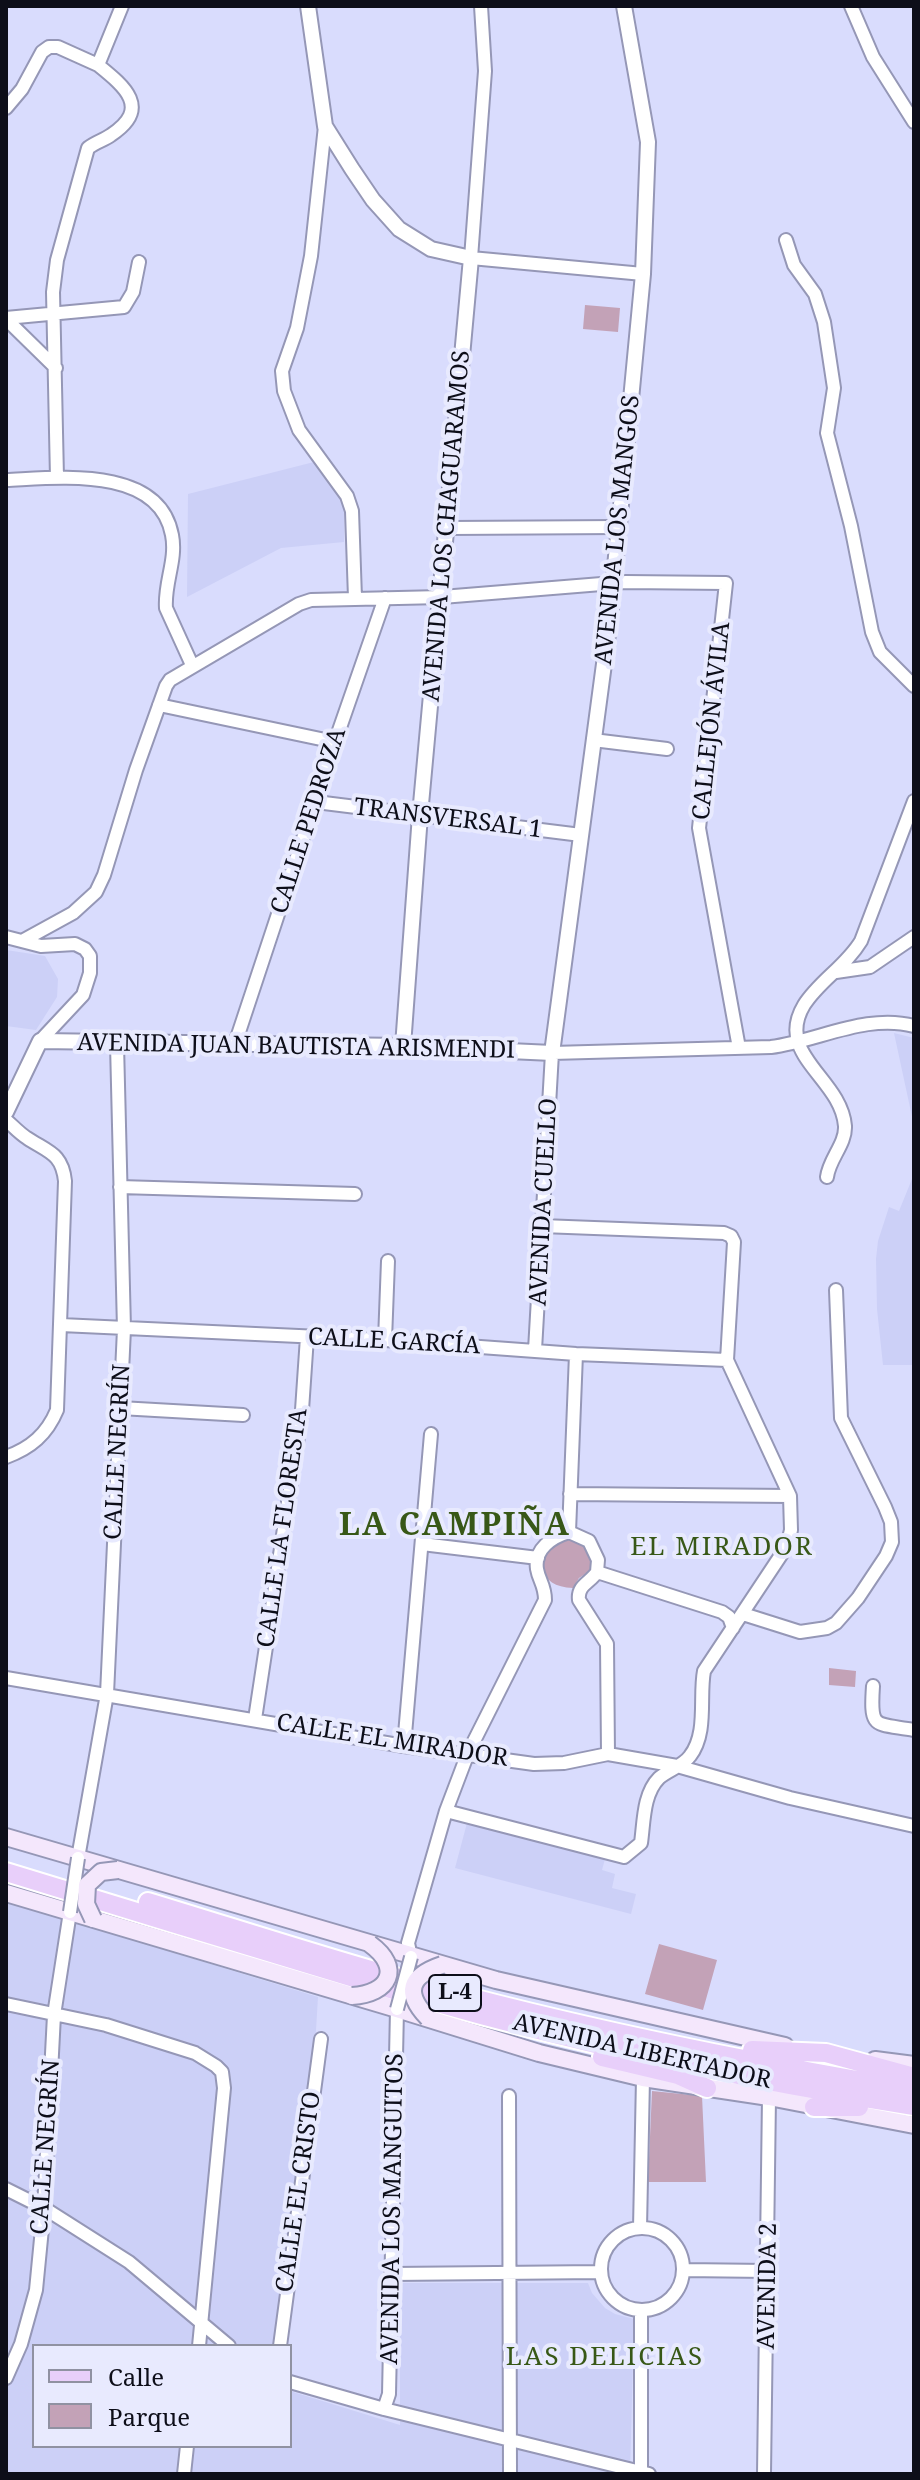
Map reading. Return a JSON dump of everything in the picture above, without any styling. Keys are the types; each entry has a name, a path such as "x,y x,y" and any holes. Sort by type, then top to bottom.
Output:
{"main road":[{"name":"AVENIDA LIBERTADOR","path":"6,1837 411,1957 657,2019 826,2053 914,2065"},
{"name":"AVENIDA LIBERTADOR","path":"6,1859 446,1990 599,2028 824,2075 914,2090"},
{"path":"93,1919 86,1904 87,1885 101,1872 118,1870"},
{"name":"AVENIDA LIBERTADOR","path":"6,1872 425,1999 597,2044 818,2092 914,2106"},
{"name":"AVENIDA LIBERTADOR","path":"6,1893 539,2053 643,2078 769,2097 914,2125"},
{"path":"352,1996 373,1993 388,1978 389,1966 370,1944"},
{"name":"L-4","path":"428,2018 416,2006 413,1985 424,1972 442,1965"},
{"name":"L-4","path":"446,1990 508,1996 757,2051 826,2053 914,2077"},
{"name":"L-4","path":"425,1999 457,2015 557,2045 678,2075 707,2088"},
{"name":"L-4","path":"814,2107 854,2107 914,2115"}],"street":[{"path":"98,65 122,6"},
{"path":"308,6 325,126 311,256 297,328 282,371 290,411 299,430 347,496 352,511 355,598"},
{"name":"AVENIDA LOS CHAGUARAMOS","path":"403,1046 420,815 471,258 485,71 481,6"},
{"name":"AVENIDA LOS MANGOS","path":"552,1053 614,583 643,274 648,142 624,6"},
{"path":"851,6 873,57 914,122"},
{"path":"6,108 22,89 42,52 49,47 58,47 98,65 123,85 132,101 128,118 111,135 88,148 57,260 53,313 57,478"},
{"path":"325,126 362,185 399,229 431,249 471,258 643,274"},
{"path":"786,240 794,265 815,294 824,322 834,388 827,433 851,526 872,632 880,652 914,686"},
{"path":"6,319 124,307 133,292 139,262"},
{"path":"6,319 56,368"},
{"path":"6,480 84,477 130,487 156,503 172,532 174,550 165,597 166,608 192,665"},
{"path":"448,528 620,527"},
{"path":"22,941 73,913 96,892 159,705 170,680 192,665 311,600 442,597 614,583"},
{"name":"CALLEJÓN ÁVILA","path":"614,583 726,583 699,828 739,1048"},
{"name":"CALLE PEDROZA","path":"235,1044 385,598"},
{"path":"159,705 335,742"},
{"path":"593,740 667,749"},
{"path":"827,1177 828,1166 844,1137 844,1117 830,1089 797,1043 797,1026 805,1004 861,941 914,801"},
{"name":"TRANSVERSAL 1","path":"316,802 581,835"},
{"path":"6,937 41,946 75,944 90,956 90,973 83,995 40,1041 6,1112"},
{"path":"836,972 870,967 914,937"},
{"path":"552,1053 739,1048 797,1043 885,1021 914,1026"},
{"name":"AVENIDA JUAN BAUTISTA ARISMENDI","path":"40,1041 403,1046 552,1053"},
{"name":"CALLE NEGRÍN","path":"6,2378 31,2313 44,2208 54,2015 107,1694 124,1329 117,1044"},
{"name":"AVENIDA CUELLO","path":"535,1350 552,1053"},
{"path":"6,1120 23,1136 54,1155 63,1166 57,1410 51,1424 32,1445 6,1457"},
{"path":"120,1187 355,1194"},
{"path":"446,1811 624,1857 641,1843 647,1800 658,1779 689,1757 696,1744 701,1724 704,1671 787,1546 791,1530 793,1503 727,1360 734,1242 731,1236 724,1233 542,1226"},
{"path":"385,1340 388,1261"},
{"path":"743,1614 800,1632 827,1628 853,1605 892,1542 891,1522 885,1507 841,1418 836,1290"},
{"name":"CALLE GARCÍA","path":"61,1325 727,1360"},
{"name":"CALLE LA FLORESTA","path":"255,1719 302,1410 307,1337"},
{"path":"569,1532 576,1354"},
{"path":"120,1408 243,1415"},
{"path":"404,1746 431,1434"},
{"path":"570,1494 790,1496"},
{"path":"422,1544 538,1558 549,1541 569,1532 589,1541 598,1560 597,1572 578,1594 607,1644 608,1754"},
{"name":"AVENIDA LOS MANGUITOS","path":"384,2409 389,2394 397,2009 411,1957 408,1943 446,1811 468,1753 545,1600 545,1586 536,1566 538,1558"},
{"path":"597,1572 722,1612 729,1617 733,1628"},
{"name":"CALLE EL MIRADOR","path":"6,1678 404,1746 534,1764 564,1763 608,1754 677,1766 790,1798 914,1826"},
{"path":"873,1686 871,1713 874,1720 879,1724 914,1730"},
{"path":"6,2004 106,2025 195,2053 222,2072 224,2088 199,2344"},
{"name":"CALLE EL CRISTO","path":"280,2344 321,2039"},
{"path":"640,2228 643,2078"},
{"path":"509,2096 510,2474"},
{"name":"AVENIDA 2","path":"764,2474 769,2097"},
{"path":"6,2189 44,2208 129,2262 227,2344"},
{"path":"640,2228 662,2233 671,2240 678,2249 683,2270 677,2291 671,2299 652,2310 641,2311 612,2299 600,2272 607,2246 627,2230 640,2228"},
{"path":"683,2270 768,2271"},
{"path":"392,2274 600,2272"},
{"path":"292,2383 384,2409 644,2473 641,2311"},
{"path":"184,2474 187,2448"}],"shaded area":[{"path":"314,462 344,501 344,542 281,548 187,597 188,494"},
{"path":"6,950 45,956 58,979 57,997 36,1030 6,1026"},
{"path":"894,1033 914,1038 914,1126"},
{"path":"914,1174 914,1365 883,1365 877,1309 878,1241 889,1207 899,1211"},
{"path":"467,1823 605,1859 602,1870 615,1874 612,1888 636,1894 631,1914 455,1868"},
{"path":"6,1901 318,1997 315,2047 283,2258 289,2260 274,2344 32,2344 32,2448 292,2448 292,2392 400,2425 400,2283 588,2283 605,2308 634,2319 630,2474 6,2474"}],"green space":[{"path":"585,305 620,308 618,332 583,329"},
{"path":"563,1539 580,1544 588,1552 592,1563 593,1569 579,1578 573,1588 552,1582 543,1570 547,1554"},
{"path":"829,1668 856,1671 855,1687 829,1685"},
{"path":"659,1944 717,1960 703,2010 645,1994"},
{"path":"652,2091 702,2096 706,2182 648,2182"}],"district":[{"name":"LA CAMPIÑA","path":"455,1526"},
{"name":"EL MIRADOR","path":"722,1548"},
{"name":"LAS DELICIAS","path":"605,2358"}]}
